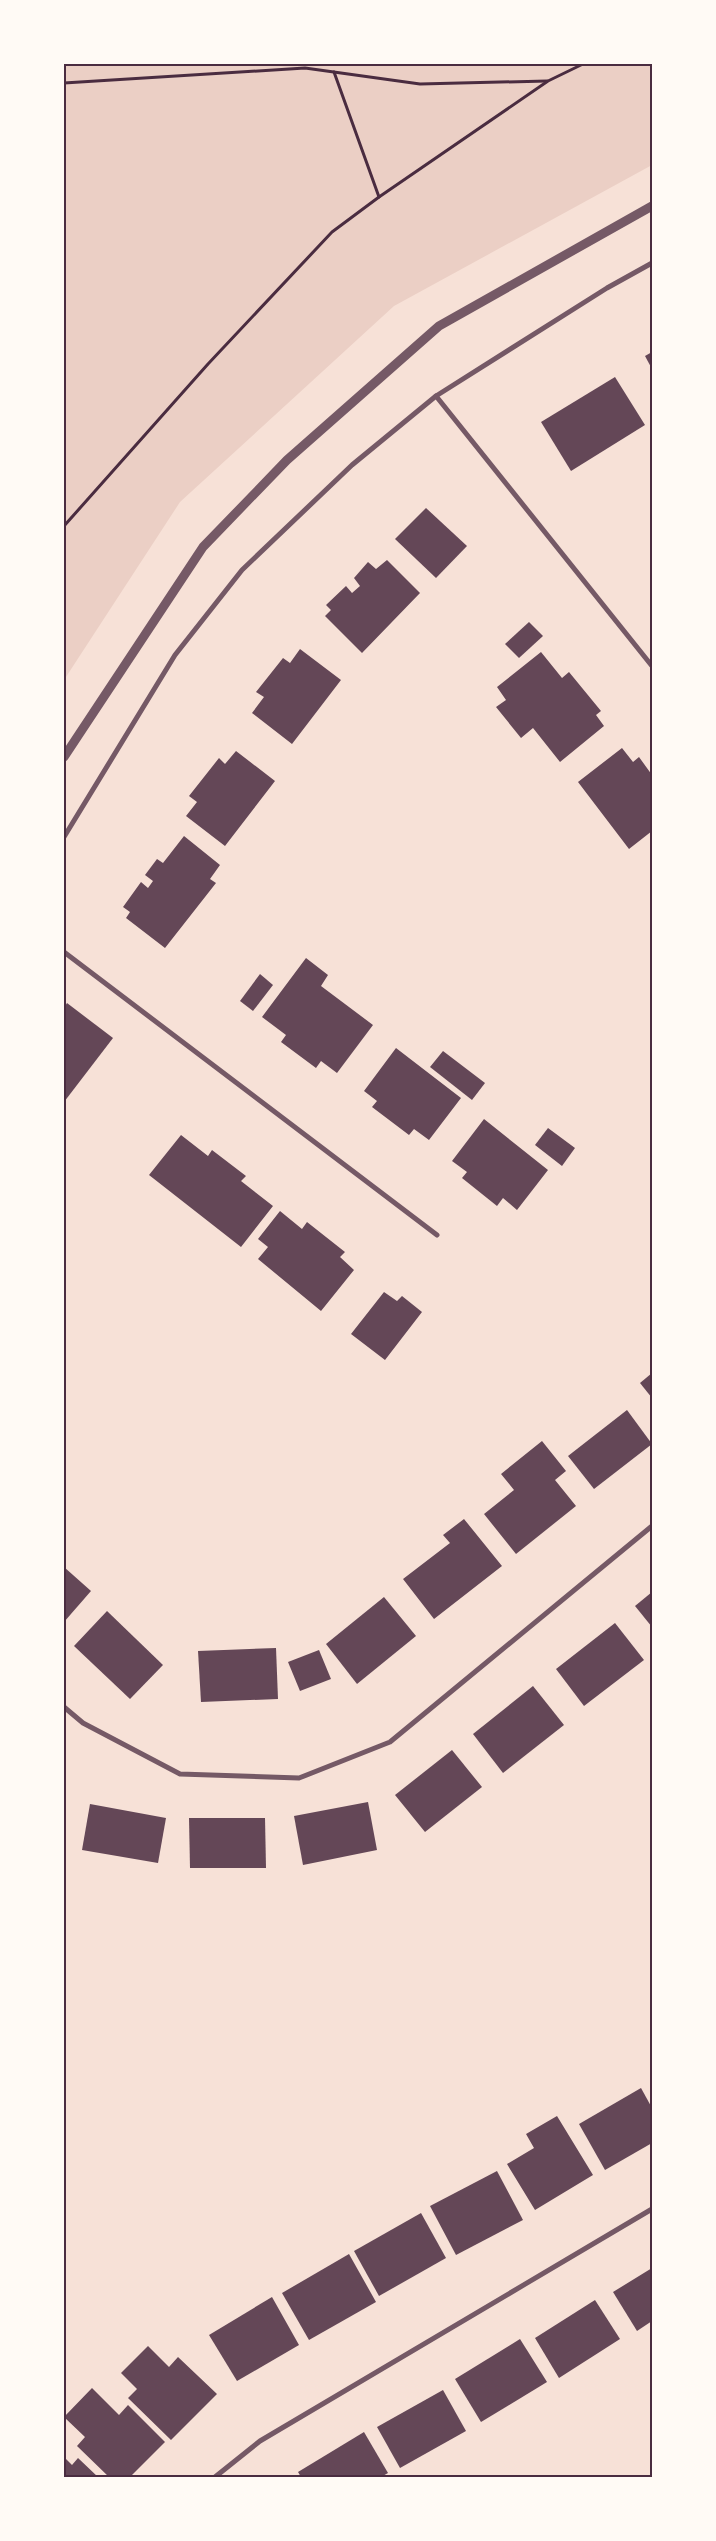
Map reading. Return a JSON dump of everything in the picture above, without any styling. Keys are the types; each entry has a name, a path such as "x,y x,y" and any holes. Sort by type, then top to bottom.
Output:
{"street":[{"path":"64,757 203,547 287,460 439,326 652,206"},
{"path":"64,837 175,655 242,570 352,465 436,396 652,263"},
{"path":"436,396 652,666"},
{"path":"64,952 437,1236"},
{"path":"64,1707 83,1723 180,1774 298,1778 390,1742 652,1526"},
{"path":"215,2477 260,2441 652,2209"}],"path":[{"path":"64,526 208,364 332,232 379,197 548,81 583,64"},
{"path":"64,82 305,68 420,84 548,81"},
{"path":"334,72 379,197"}],"shaded area":[{"path":"64,64 652,64 652,165 394,306 180,502 64,680"}],"building":[{"path":"652,352 652,369 645,356"},
{"path":"615,377 645,425 571,471 541,422"},
{"path":"426,508 467,546 436,578 395,539"},
{"path":"387,560 420,593 362,653 325,616 331,610 326,605 346,586 352,593 360,586 354,578 368,562 376,569"},
{"path":"529,622 543,636 519,658 505,644"},
{"path":"300,649 341,680 292,744 252,713 264,697 256,692 283,658 290,663"},
{"path":"541,652 562,678 569,672 601,711 596,715 604,726 560,762 533,728 521,738 496,707 506,700 497,687"},
{"path":"622,748 633,762 639,757 652,775 652,831 629,849 578,782"},
{"path":"236,751 275,781 225,846 186,816 197,802 189,796 219,758 225,764"},
{"path":"184,836 220,865 210,879 216,883 165,948 126,918 130,912 123,907 141,882 148,888 153,881 145,875 157,859 163,863"},
{"path":"306,958 328,975 321,986 373,1025 337,1073 321,1061 316,1068 281,1042 286,1035 262,1017"},
{"path":"260,974 273,985 253,1011 240,1001"},
{"path":"67,1003 113,1038 64,1102 64,1008"},
{"path":"396,1048 461,1098 429,1140 414,1129 409,1135 372,1107 377,1101 364,1091"},
{"path":"443,1051 485,1083 472,1100 430,1067"},
{"path":"484,1119 548,1170 517,1210 503,1198 497,1206 462,1178 467,1172 452,1161"},
{"path":"548,1128 575,1148 562,1166 535,1145"},
{"path":"181,1135 208,1156 212,1150 246,1176 241,1181 273,1206 241,1247 149,1175"},
{"path":"280,1211 302,1229 307,1222 345,1252 340,1257 354,1270 321,1311 258,1259 268,1247 258,1239"},
{"path":"384,1292 397,1301 402,1296 422,1312 385,1360 351,1334"},
{"path":"652,1373 652,1398 640,1383"},
{"path":"627,1410 652,1444 594,1489 568,1456"},
{"path":"542,1441 566,1471 555,1480 576,1506 516,1554 484,1514 514,1490 501,1474"},
{"path":"464,1519 502,1566 434,1619 403,1579 450,1543 443,1535"},
{"path":"64,1567 91,1591 64,1622"},
{"path":"652,1592 652,1627 635,1606"},
{"path":"384,1597 416,1636 357,1684 326,1644"},
{"path":"107,1611 163,1665 130,1699 74,1646"},
{"path":"615,1623 644,1660 584,1706 556,1669"},
{"path":"276,1648 278,1699 201,1702 198,1651"},
{"path":"319,1650 331,1679 300,1691 288,1662"},
{"path":"533,1686 564,1725 503,1773 473,1734"},
{"path":"452,1750 482,1787 425,1832 395,1795"},
{"path":"368,1802 377,1850 303,1865 294,1816"},
{"path":"90,1804 166,1818 158,1863 82,1850"},
{"path":"189,1818 265,1818 266,1868 190,1868"},
{"path":"641,2088 652,2108 652,2143 605,2170 579,2124"},
{"path":"557,2116 593,2175 535,2210 507,2164 534,2148 526,2134"},
{"path":"497,2171 523,2220 456,2255 430,2206"},
{"path":"421,2213 446,2258 379,2296 354,2251"},
{"path":"349,2254 376,2302 309,2340 282,2293"},
{"path":"652,2268 652,2321 637,2331 613,2292"},
{"path":"272,2297 299,2345 237,2381 209,2335"},
{"path":"595,2300 620,2339 559,2378 535,2338"},
{"path":"520,2339 547,2382 481,2422 455,2379"},
{"path":"148,2346 169,2367 178,2357 217,2394 171,2440 128,2398 137,2389 121,2373"},
{"path":"92,2388 119,2415 128,2405 165,2442 130,2477 109,2477 77,2446 85,2437 64,2417"},
{"path":"443,2390 466,2431 400,2468 377,2427"},
{"path":"364,2432 388,2473 381,2477 301,2477 298,2472"},
{"path":"64,2457 72,2465 78,2458 98,2477 64,2477"}]}
